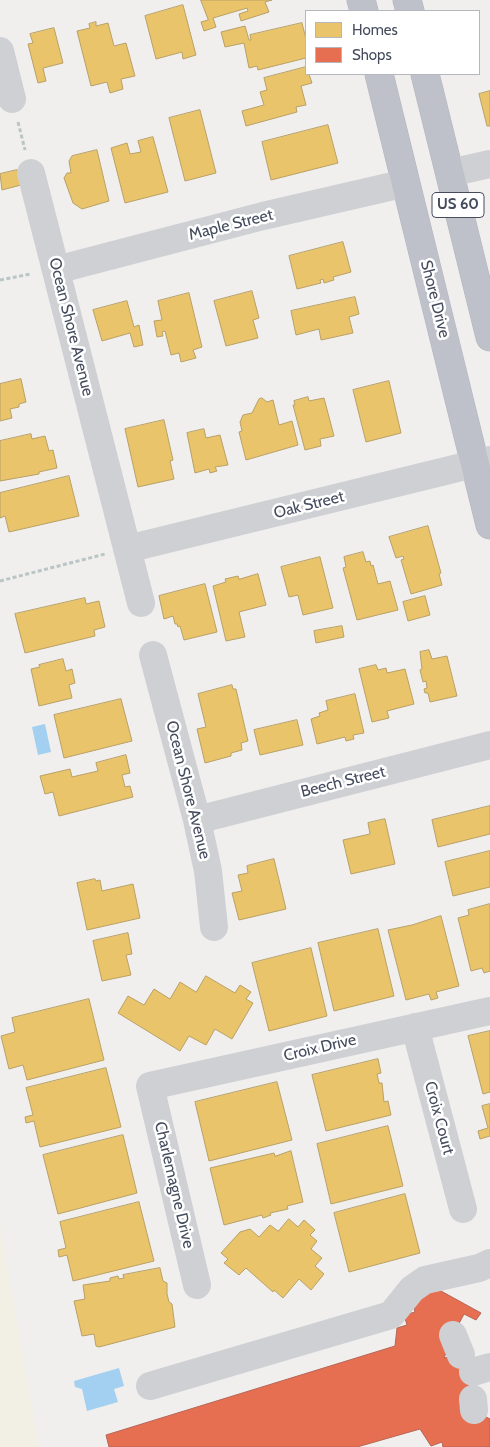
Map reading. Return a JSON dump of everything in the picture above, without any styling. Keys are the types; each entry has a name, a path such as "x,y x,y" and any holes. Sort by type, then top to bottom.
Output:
{"highway":[{"name":"Shore Drive","path":"379,75 406,183 483,462 490,525"},
{"name":"US 60","path":"425,75 490,337"}],"street":[{"path":"0,51 12,100"},
{"path":"450,173 490,164"},
{"name":"Ocean Shore Avenue","path":"31,173 141,603"},
{"name":"Maple Street","path":"56,270 263,216 406,183"},
{"name":"Oak Street","path":"127,549 483,462"},
{"name":"Ocean Shore Avenue","path":"153,655 197,820 208,871 214,927"},
{"name":"Beech Street","path":"197,820 490,745"},
{"name":"Croix Drive","path":"150,1086 490,1010"},
{"name":"Croix Court","path":"415,1027 462,1209"},
{"name":"Charlemagne Drive","path":"150,1086 198,1285"},
{"path":"150,1386 391,1315 412,1289 425,1280 490,1264"}],"path":[{"path":"12,100 31,173"},
{"path":"0,280 56,270"},
{"path":"0,581 127,549"}],"sand":[{"path":"0,1225 39,1447 0,1447"}],"water":[{"path":"45,724 51,752 38,755 32,727"},
{"path":"119,1368 124,1386 114,1389 118,1402 87,1411 82,1389 75,1387 74,1381"}],"building: Homes":[{"path":"201,0 272,0 265,2 269,12 241,21 239,14 248,11 247,8 213,18 216,27 204,31 201,22 208,20"},
{"path":"183,5 196,55 183,59 182,52 156,59 145,16"},
{"path":"96,22 96,26 108,23 114,46 126,43 135,76 121,79 123,89 110,93 107,82 91,86 77,31 90,28 89,24"},
{"path":"302,23 305,35 305,58 258,70 257,66 249,68 244,43 225,47 221,32 245,26 249,40 251,40 250,35"},
{"path":"54,28 63,63 43,68 46,81 38,83 28,44 33,43 30,34"},
{"path":"305,67 305,75 309,75 312,83 301,86 306,105 296,107 297,112 246,126 242,111 264,105 260,92 267,90 264,78"},
{"path":"490,91 490,126 487,126 479,94"},
{"path":"200,110 216,173 185,181 169,118"},
{"path":"328,125 338,163 271,180 262,142"},
{"path":"153,137 168,192 125,203 111,148 127,143 130,154 141,152 138,141"},
{"path":"97,150 109,201 82,209 73,203 64,178 67,173 71,173 69,161 72,156"},
{"path":"17,170 21,185 2,190 0,174"},
{"path":"343,242 351,272 333,277 334,280 324,283 323,279 320,280 321,283 297,289 289,256"},
{"path":"252,291 259,318 253,320 258,338 226,346 214,301"},
{"path":"189,293 202,347 193,350 196,358 181,362 179,353 171,355 165,331 162,332 163,336 157,337 154,321 162,320 158,301"},
{"path":"355,297 359,314 349,317 353,333 321,340 319,329 296,335 291,311"},
{"path":"127,301 134,327 139,325 143,345 134,347 130,333 102,341 93,310"},
{"path":"21,379 26,402 19,404 19,407 10,409 12,418 0,421 0,384"},
{"path":"389,381 401,433 366,442 353,390"},
{"path":"308,397 309,401 324,398 334,436 320,439 321,446 305,450 293,405 295,405 294,401"},
{"path":"262,398 267,402 273,400 279,425 292,421 298,445 246,460 239,432 242,431 240,422 243,415 252,413 259,399"},
{"path":"164,420 173,460 170,461 174,479 138,487 125,429"},
{"path":"204,429 206,438 220,435 228,465 215,467 217,471 210,473 209,469 195,473 187,433"},
{"path":"31,434 32,439 45,436 49,451 53,450 57,468 39,472 39,474 0,481 0,441"},
{"path":"69,476 79,516 9,532 5,516 0,518 0,493"},
{"path":"428,526 441,573 439,574 442,585 411,594 401,560 404,559 403,556 396,558 389,537"},
{"path":"363,552 366,562 370,561 371,566 373,565 378,584 390,581 398,610 357,620 343,568 346,567 344,557"},
{"path":"320,557 333,608 303,615 298,595 289,597 281,567"},
{"path":"258,574 266,605 239,612 245,637 226,641 213,586 226,582 225,579 238,576 239,579"},
{"path":"205,584 217,632 184,640 180,626 178,627 175,624 173,616 164,619 159,596"},
{"path":"425,596 430,615 408,621 403,602"},
{"path":"85,598 86,604 99,601 105,627 94,630 95,636 25,653 15,614"},
{"path":"342,626 344,637 316,643 314,631"},
{"path":"429,650 432,659 447,656 457,696 430,702 428,693 425,693 424,689 427,688 426,681 423,682 420,670 422,669 420,652"},
{"path":"63,659 66,671 72,669 75,683 69,685 72,698 39,706 31,669"},
{"path":"376,665 378,670 386,668 387,673 405,669 414,704 387,711 389,718 372,722 359,669"},
{"path":"232,685 233,689 236,689 248,741 241,743 242,750 231,753 231,756 205,763 197,729 206,727 198,694"},
{"path":"355,694 364,733 353,735 354,739 346,741 345,737 317,744 311,719 320,716 319,713 328,710 326,701"},
{"path":"121,699 132,741 64,758 54,715"},
{"path":"297,720 303,745 260,755 254,730"},
{"path":"126,755 130,773 122,775 125,787 130,786 133,797 59,816 53,792 45,794 40,776 70,769 72,777 98,771 96,763"},
{"path":"490,806 490,834 438,847 432,820"},
{"path":"385,819 395,864 351,874 343,840 370,834 368,823"},
{"path":"490,851 490,887 453,896 445,862"},
{"path":"274,859 286,909 239,920 232,893 242,891 238,875 248,873 247,866"},
{"path":"95,879 96,881 100,880 102,891 133,884 140,918 87,930 77,883"},
{"path":"490,904 490,971 484,973 482,968 471,971 458,918 469,915 468,910"},
{"path":"441,916 459,986 436,992 438,998 431,1000 429,994 406,1000 388,930"},
{"path":"378,929 394,996 334,1011 318,943"},
{"path":"128,933 132,954 126,955 131,975 102,981 93,941"},
{"path":"311,948 327,1016 269,1031 252,963"},
{"path":"206,976 235,993 240,985 251,992 246,999 253,1003 232,1039 215,1029 206,1045 189,1036 180,1051 118,1013 128,996 144,1005 154,989 170,999 180,982 196,992"},
{"path":"89,999 104,1060 27,1080 23,1065 9,1069 1,1036 15,1032 12,1018"},
{"path":"490,1031 490,1092 483,1094 468,1036"},
{"path":"378,1059 381,1073 377,1074 379,1083 382,1083 384,1102 388,1101 391,1115 326,1131 312,1075"},
{"path":"106,1068 121,1127 40,1147 34,1121 26,1123 25,1117 33,1115 26,1088"},
{"path":"277,1082 292,1140 209,1161 195,1102"},
{"path":"490,1104 490,1136 480,1139 478,1131 488,1128 482,1106"},
{"path":"388,1126 403,1186 331,1204 317,1144"},
{"path":"123,1135 137,1193 58,1214 43,1155"},
{"path":"291,1151 303,1202 287,1206 288,1209 270,1213 271,1215 263,1218 262,1215 224,1225 210,1168 274,1153 275,1156"},
{"path":"405,1194 420,1253 349,1272 334,1213"},
{"path":"139,1202 154,1261 73,1281 67,1255 59,1257 58,1250 66,1248 60,1222"},
{"path":"289,1219 298,1227 304,1220 315,1230 310,1235 317,1241 311,1249 322,1258 315,1266 324,1274 311,1290 299,1279 283,1298 274,1290 273,1292 246,1268 239,1275 224,1263 228,1259 221,1253 240,1232 250,1229 259,1237 270,1225 278,1231"},
{"path":"160,1268 163,1281 167,1283 167,1294 169,1302 172,1304 175,1327 99,1347 96,1346 94,1334 82,1336 74,1301 85,1299 83,1285 110,1281 110,1278 118,1276 119,1279 124,1278 123,1275"}],"building: Shops":[{"path":"430,1285 481,1313 476,1320 464,1314 444,1358 464,1354 470,1361 476,1386 474,1388 477,1412 490,1419 490,1447 443,1447 442,1442 431,1446 420,1429 357,1447 109,1447 106,1435 395,1346 397,1328 407,1325 404,1315 415,1312 412,1302 422,1299 418,1288"}]}
